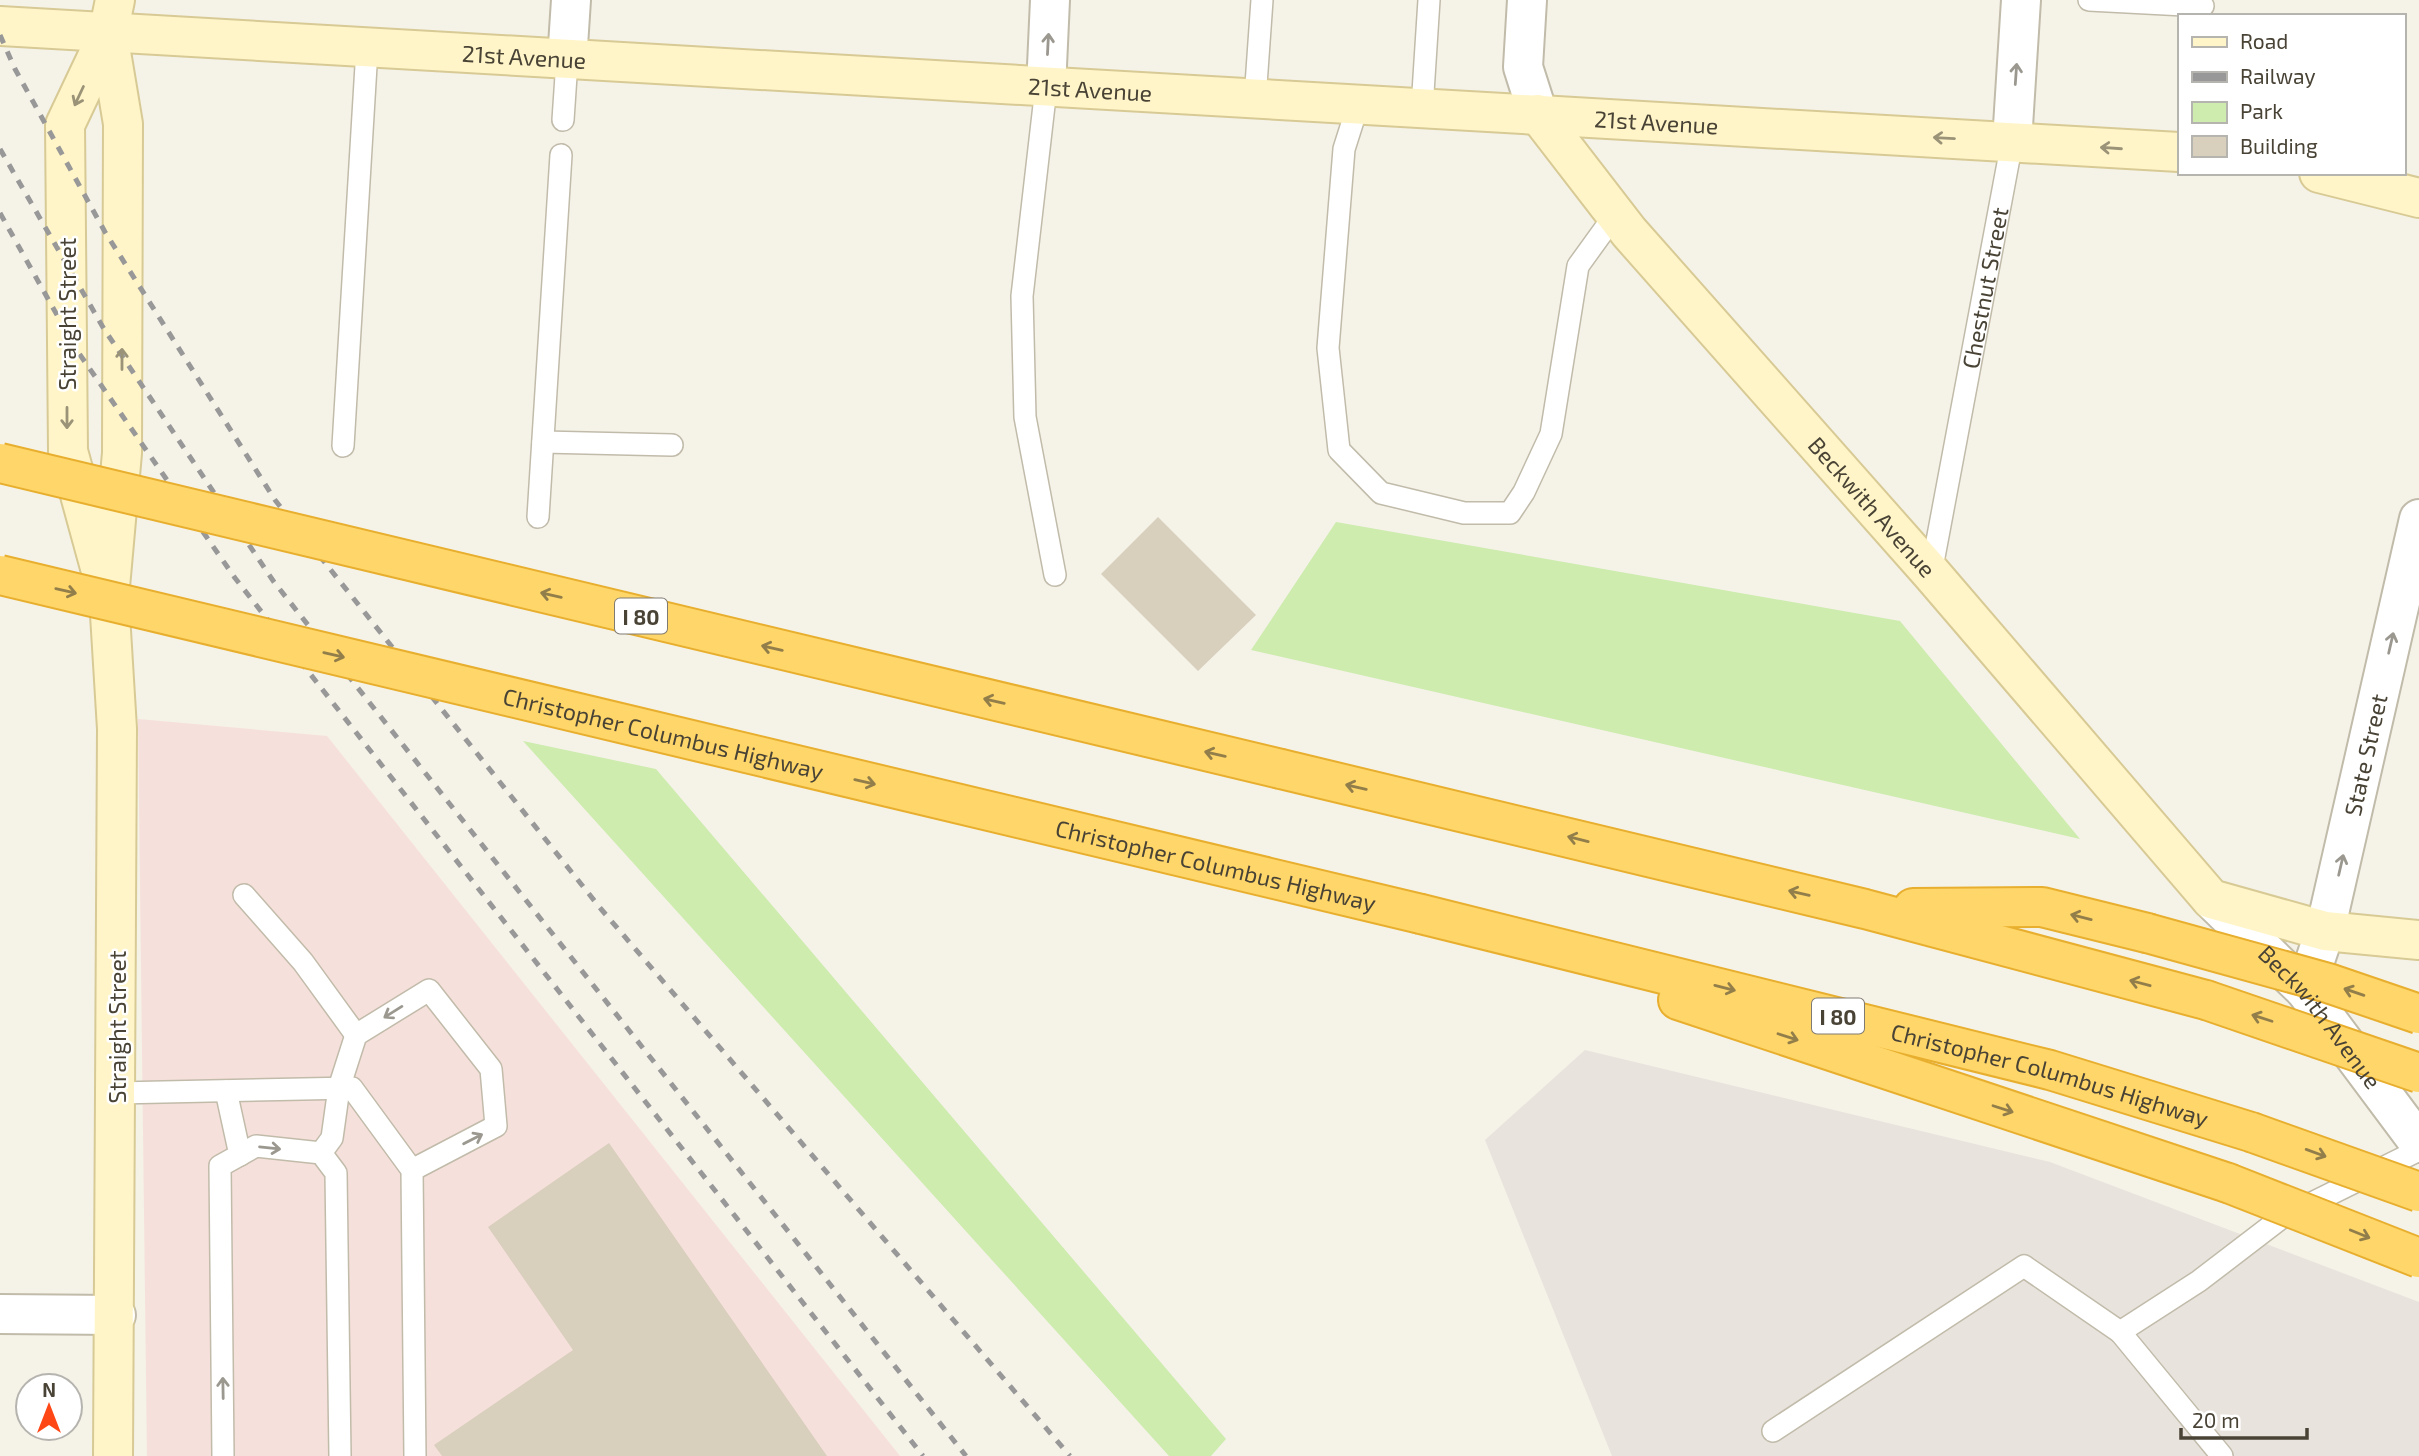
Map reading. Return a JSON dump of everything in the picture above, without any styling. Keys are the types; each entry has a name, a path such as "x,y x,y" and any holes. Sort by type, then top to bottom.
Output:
{"highway":[{"name":"I 80","path":"0,463 1865,909 2206,1000 2419,1073"},
{"name":"Christopher Columbus Highway","path":"0,575 1421,915 2010,1060 2154,1100 2419,1192"},
{"path":"1865,909 2042,907 2328,983 2419,1014"},
{"path":"1421,915 2228,1184 2419,1258"}],"street":[{"path":"567,61 570,0"},
{"path":"1046,88 1050,0"},
{"path":"1527,0 1523,67 1538,114"},
{"name":"Chestnut Street","path":"2012,142 2021,0"},
{"name":"21st Avenue","path":"0,26 111,17 367,49 2178,152"},
{"name":"Straight Street","path":"109,598 68,451 65,125 111,17"},
{"name":"Straight Street","path":"111,17 123,124 122,453 109,598 117,729 116,1315 113,1456"},
{"name":"Beckwith Avenue","path":"1538,114 1617,212 1629,232 1931,573 2211,899 2305,990 2419,1143"},
{"path":"2327,175 2419,198"},
{"name":"State Street","path":"2305,990 2326,931 2419,519"},
{"name":"Beckwith Avenue","path":"2211,899 2326,931 2419,940"},
{"path":"0,1314 116,1315"}],"lane":[{"path":"1255,99 1262,0"},
{"path":"1422,108 1429,0"},
{"path":"2089,0 2203,7"},
{"path":"343,446 367,49"},
{"path":"563,120 567,61"},
{"path":"1046,88 1021,296 1025,417 1055,575"},
{"path":"1358,105 1344,149 1328,348 1339,450 1381,494 1464,513 1510,513 1524,492 1552,434 1578,266 1617,212"},
{"name":"Chestnut Street","path":"1931,573 2012,142"},
{"path":"538,517 561,155"},
{"path":"543,442 672,445"},
{"path":"244,895 303,962 356,1035"},
{"path":"321,1153 332,1138 339,1088 356,1035 429,990 491,1069 496,1126 412,1170"},
{"path":"117,1093 352,1088 412,1170 415,1456"},
{"path":"226,1090 240,1155"},
{"path":"223,1456 220,1166 256,1146 321,1153 336,1173 340,1456"},
{"path":"2120,1332 2199,1281 2280,1219 2419,1150"},
{"path":"1773,1431 2024,1266 2120,1332 2222,1456"}],"shaded area":[{"path":"138,719 327,736 900,1456 147,1456"},
{"path":"1585,1050 2050,1162 2419,1302 2419,1456 1612,1456 1485,1140"}],"green space":[{"path":"1336,522 1900,621 2080,839 1251,650"},
{"path":"523,741 656,769 1226,1439 1211,1456 1169,1456"}],"building":[{"path":"1158,517 1256,615 1198,671 1101,574"},
{"path":"609,1143 827,1456 442,1456 434,1445 573,1350 488,1227"}],"railway":[{"path":"0,35 15,69 105,232 275,500 601,909 1070,1456"},
{"path":"0,149 104,329 274,582 966,1456"},
{"path":"0,213 76,349 235,578 923,1456"}]}
